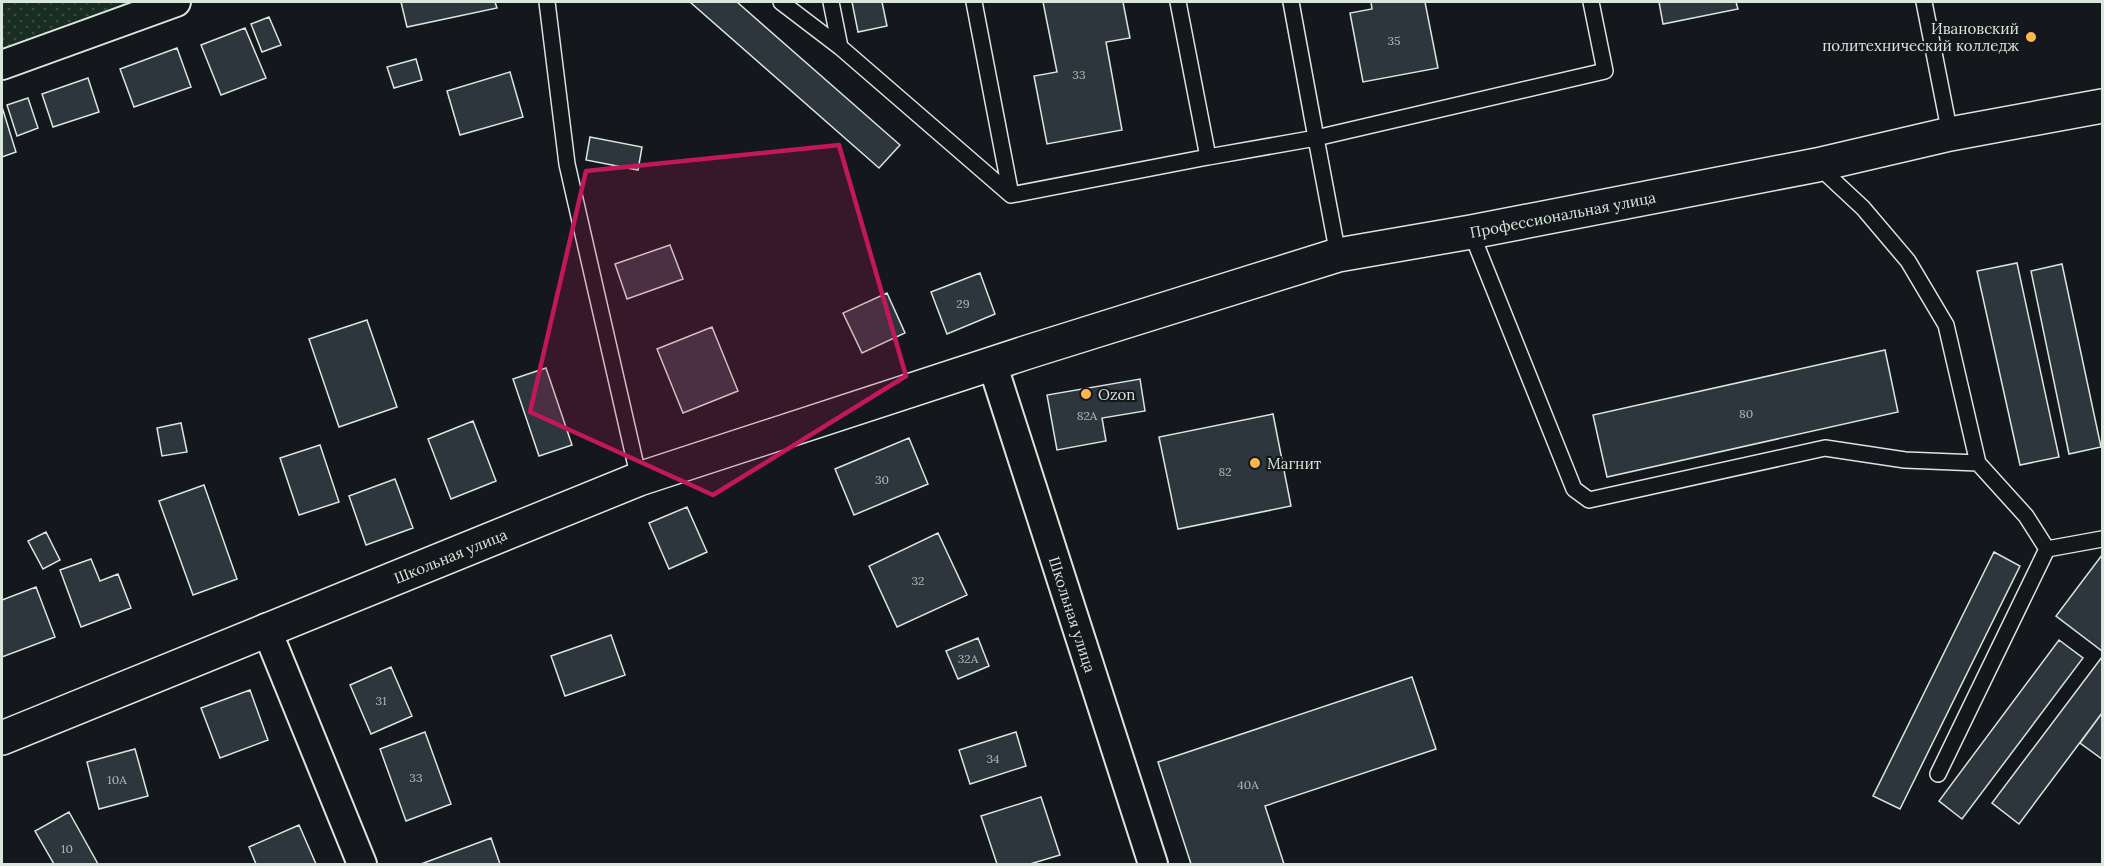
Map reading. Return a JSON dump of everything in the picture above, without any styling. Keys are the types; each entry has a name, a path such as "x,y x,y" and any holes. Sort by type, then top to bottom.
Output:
{"street":[{"path":"2,65 176,2"},
{"name":"Профессиональная улица","path":"992,363 1338,255 1471,232 1817,165 1950,134 2103,106"},
{"name":"Школьная улица","path":"2,738 266,628 636,480 992,363 1153,864"},
{"path":"266,628 362,864"}],"lane":[{"path":"547,2 567,164 636,480"},
{"path":"782,2 840,47 1011,195"},
{"path":"831,2 840,47"},
{"path":"974,2 1011,195"},
{"path":"1178,2 1208,157"},
{"path":"1291,2 1338,255"},
{"path":"1011,195 1317,138 1605,71 1591,2"},
{"path":"1924,2 1950,134"},
{"path":"1817,165 1863,208 1908,261 1946,325 1978,463 2026,516 2047,549"},
{"path":"1471,232 1574,489 1589,500 1825,448 1905,460 1978,463"},
{"path":"2047,549 2103,539"},
{"path":"1938,774 2047,549"}],"highlighted area":[{"path":"839,145 906,376 713,495 530,412 586,171"}],"green space":[{"path":"2,2 134,2 2,49"}],"building":[{"path":"401,2 495,2 497,8 407,27"},
{"path":"690,2 737,2 900,145 879,168"},
{"path":"852,2 882,2 887,26 858,32"},
{"path":"1043,2 1123,2 1130,38 1106,42 1122,130 1047,144 1034,76 1057,72"},
{"path":"1371,2 1425,2 1438,68 1363,82 1350,13 1372,9"},
{"path":"1659,2 1736,2 1738,9 1663,24"},
{"path":"269,17 281,45 262,52 251,24"},
{"path":"245,28 266,78 221,95 201,45"},
{"path":"177,48 191,87 134,107 120,69"},
{"path":"416,59 422,80 394,88 387,67"},
{"path":"510,72 523,117 460,135 447,91"},
{"path":"88,78 99,112 53,127 42,94"},
{"path":"28,98 38,128 17,136 7,105"},
{"path":"2,107 16,152 2,157"},
{"path":"590,137 642,147 638,170 586,160"},
{"path":"670,245 683,279 627,299 615,264"},
{"path":"2017,263 2059,457 2020,465 1977,271"},
{"path":"2062,264 2101,447 2069,454 2031,271"},
{"path":"980,273 995,314 947,334 931,292"},
{"path":"887,293 905,333 862,353 843,313"},
{"path":"367,320 397,407 339,427 309,339"},
{"path":"712,327 738,391 683,413 657,349"},
{"path":"1885,350 1898,412 1607,477 1593,415"},
{"path":"546,368 572,445 539,456 513,379"},
{"path":"1140,379 1145,411 1102,418 1106,441 1057,450 1047,395"},
{"path":"1273,414 1291,506 1178,529 1159,437"},
{"path":"473,421 496,481 451,499 428,439"},
{"path":"181,423 187,452 162,456 157,428"},
{"path":"909,438 928,484 854,515 835,469"},
{"path":"320,445 339,502 299,515 280,458"},
{"path":"395,479 413,528 366,545 349,496"},
{"path":"204,485 237,579 193,595 159,501"},
{"path":"687,507 707,552 669,569 649,523"},
{"path":"46,532 60,560 43,569 28,541"},
{"path":"938,533 967,595 897,627 869,566"},
{"path":"1994,552 2020,566 1900,809 1873,796"},
{"path":"2102,555 2102,651 2056,616"},
{"path":"91,559 100,581 118,574 131,608 81,627 60,570"},
{"path":"36,587 55,637 2,657 2,600"},
{"path":"611,635 625,675 565,696 551,656"},
{"path":"978,638 989,666 958,679 946,651"},
{"path":"2059,640 2083,658 1962,819 1939,801"},
{"path":"2102,657 2102,713 2019,824 1992,803"},
{"path":"391,667 412,716 371,734 350,685"},
{"path":"1412,677 1436,749 1265,806 1284,864 1191,864 1158,762"},
{"path":"250,690 268,740 220,758 201,708"},
{"path":"2102,713 2102,759 2080,743"},
{"path":"425,732 451,804 406,821 380,749"},
{"path":"1016,732 1026,766 970,784 959,750"},
{"path":"135,749 148,796 99,809 87,762"},
{"path":"1041,797 1060,855 1030,864 997,864 981,816"},
{"path":"69,812 98,864 54,864 35,831"},
{"path":"299,825 316,864 256,864 249,847"},
{"path":"491,838 500,864 421,864"}],"place":[{"name":"Ивановский политехнический колледж","path":"2031,37"},
{"name":"Ozon","path":"1086,394"},
{"name":"Магнит","path":"1255,463"}]}
